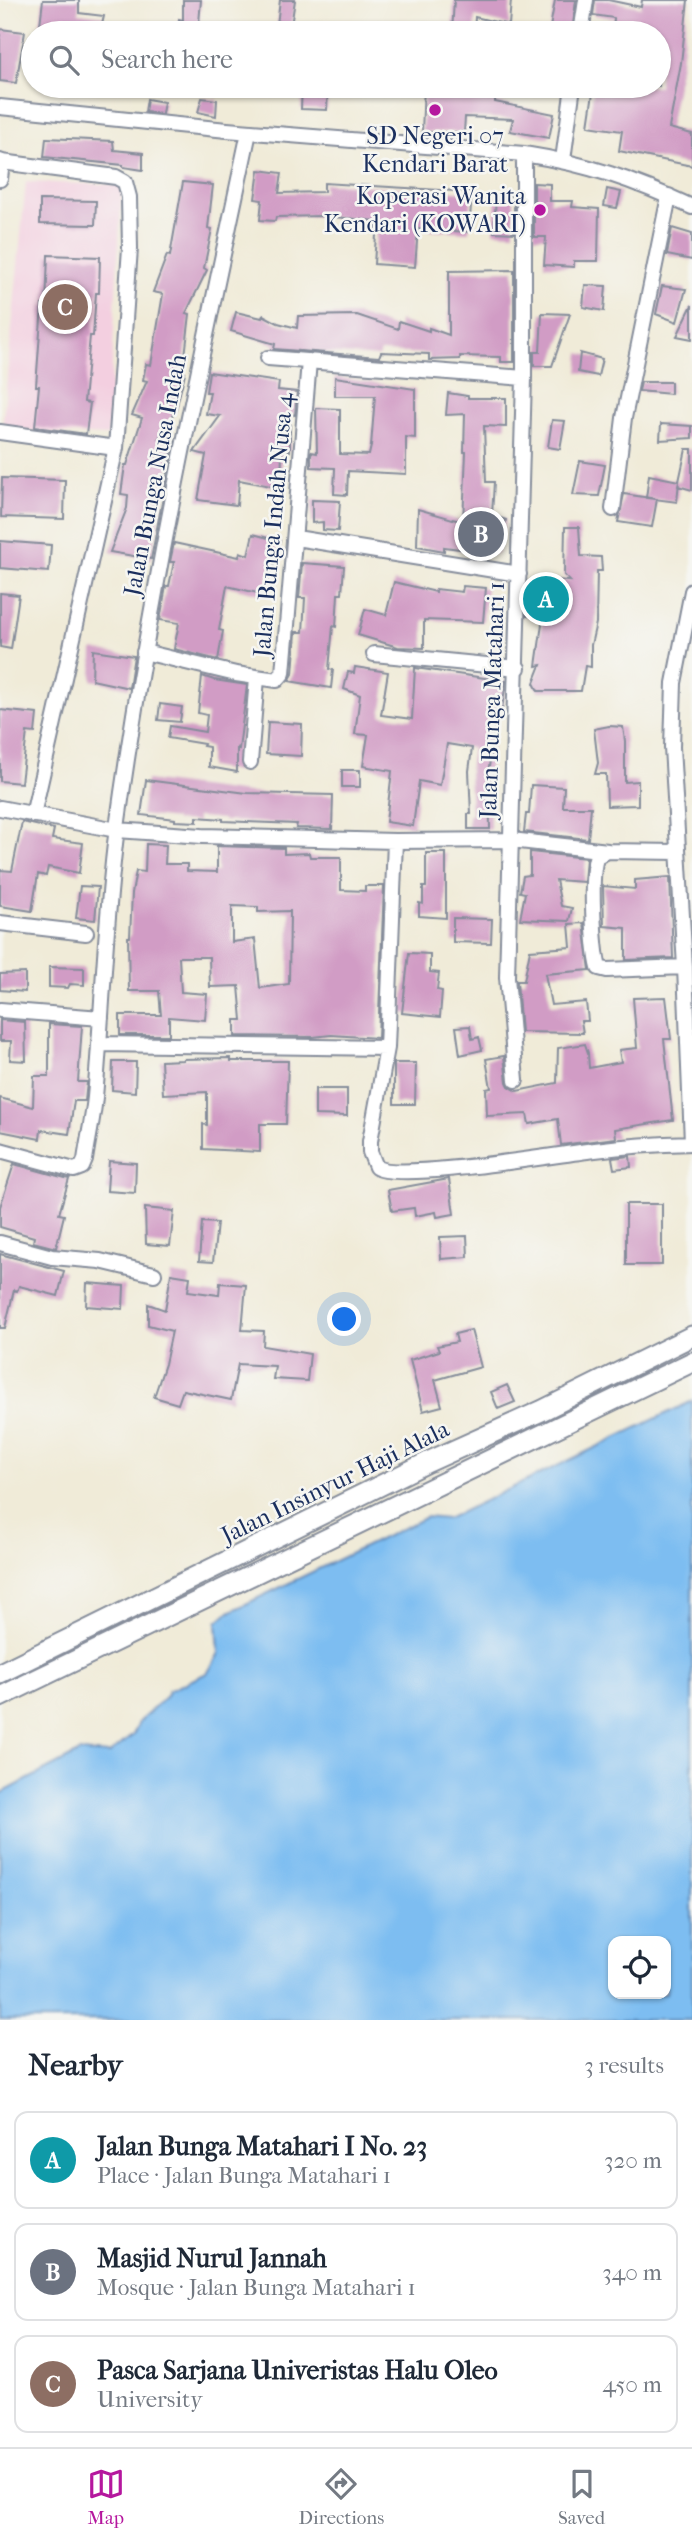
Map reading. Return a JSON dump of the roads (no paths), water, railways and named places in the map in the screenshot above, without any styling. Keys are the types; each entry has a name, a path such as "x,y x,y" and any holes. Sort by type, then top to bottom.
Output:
{"main road":[{"name":"Jalan Insinyur Haji Alala","path":"0,1673 428,1462 541,1412 692,1336"},
{"name":"Jalan Insinyur Haji Alala","path":"0,1697 692,1362"}],"street":[{"path":"583,21 586,0"},
{"path":"563,160 571,98"},
{"path":"0,107 563,160 621,176 692,207"},
{"name":"Jalan Bunga Nusa Indah","path":"0,1150 74,1170 82,1167 95,1100 117,830 144,652 201,356 249,132"},
{"name":"Jalan Bunga Matahari 1","path":"516,1080 507,977 524,378 524,155"},
{"path":"0,179 1,162 116,177 125,182 128,188 130,248 116,448 33,815"},
{"path":"613,509 624,418 669,196"},
{"path":"268,358 524,378"},
{"name":"Jalan Bunga Indah Nusa 4","path":"144,652 257,678 277,680 283,673 309,361"},
{"path":"0,432 116,448"},
{"path":"296,538 519,574"},
{"path":"395,841 387,1048 370,1141 376,1167 381,1171 408,1172 645,1144 692,1142 673,747 674,684 692,591"},
{"path":"374,654 517,668"},
{"path":"250,762 257,678"},
{"path":"0,808 117,830 202,836 395,841 511,840 608,851 678,852"},
{"path":"608,851 597,856 593,867 599,968 607,971 685,967"},
{"path":"0,923 86,933"},
{"path":"0,1010 101,1018"},
{"path":"99,1044 387,1048"},
{"path":"0,1243 52,1258 100,1261 154,1274"}],"water":[{"path":"692,1401 692,2020 0,2020 0,1794 80,1752 109,1754 133,1735 139,1722 168,1691 207,1673 219,1653 217,1622 227,1613 426,1517 447,1519"}],"place":[{"name":"SD Negeri 07 Kendari Barat","path":"435,110"},
{"name":"Koperasi Wanita Kendari (KOWARI)","path":"540,210"},
{"name":"Pasca Sarjana Univeristas Halu Oleo","path":"65,307"},
{"name":"Masjid Nurul Jannah","path":"481,534"},
{"name":"Jalan Bunga Matahari I No. 23","path":"546,599"}]}
